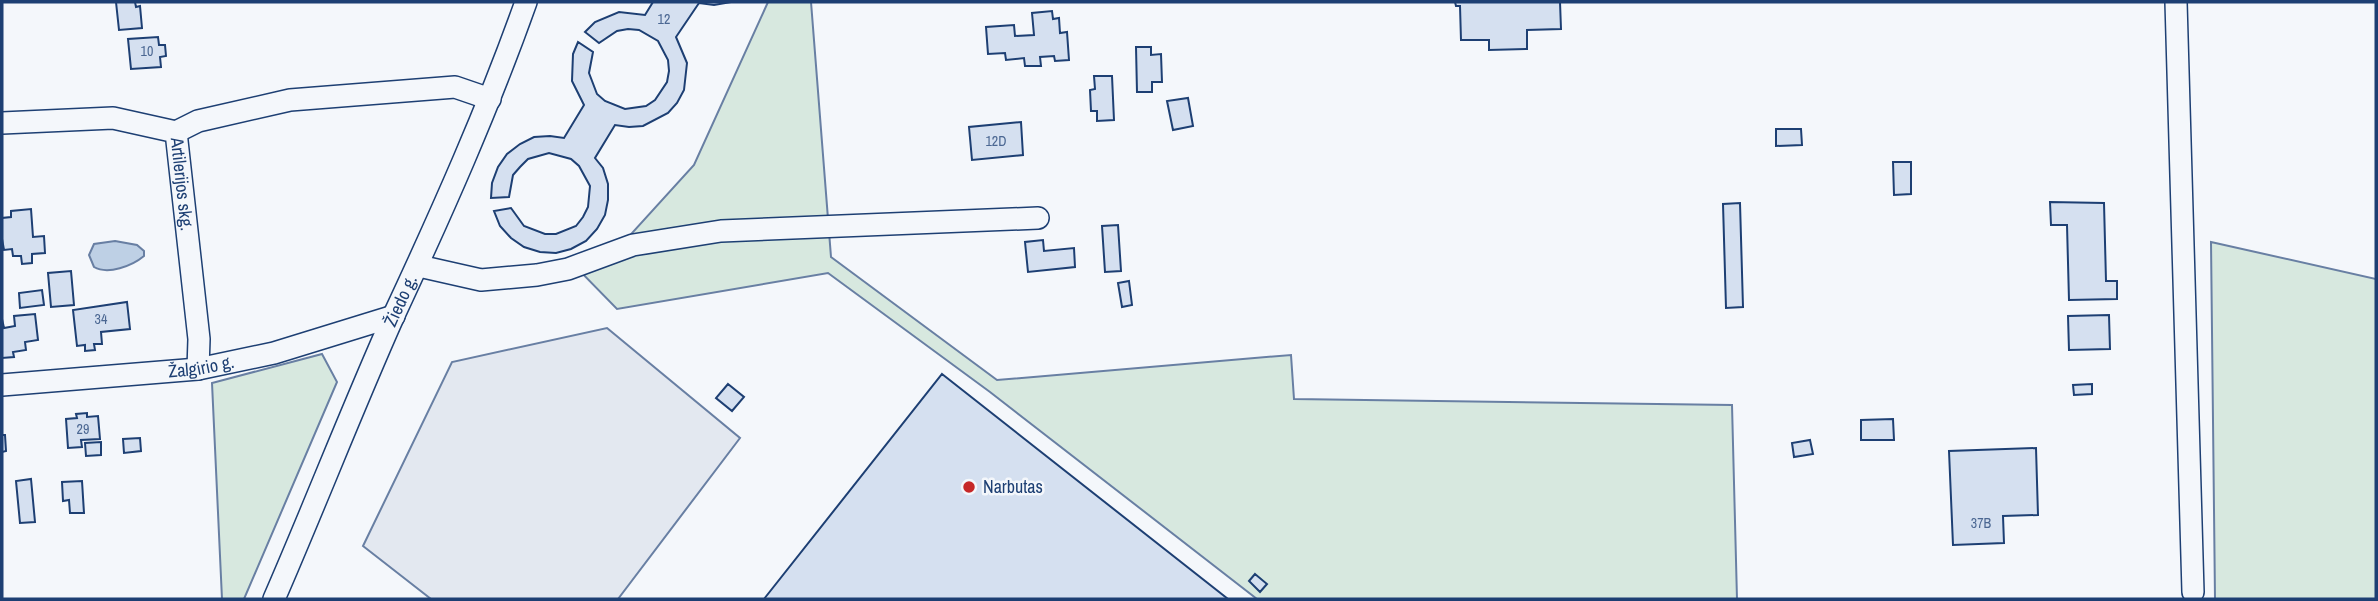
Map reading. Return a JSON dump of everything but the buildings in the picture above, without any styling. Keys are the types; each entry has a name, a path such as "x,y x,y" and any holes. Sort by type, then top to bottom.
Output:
{"street":[{"name":"Žiedo g.","path":"274,599 490,99 526,2"},
{"path":"2176,2 2193,592"},
{"path":"176,132 198,121 290,100 455,87 490,99"},
{"name":"Artilerijos skg.","path":"2,123 113,118 176,132 199,339 198,369"},
{"path":"419,266 481,280 568,270 632,245 721,231 1038,218"},
{"name":"Žalgirio g.","path":"2,385 198,369 274,353 394,316"}],"shaded area":[{"path":"768,2 811,2 831,257 997,380 1291,355 1294,399 1732,405 1737,599 1257,599 990,392 828,273 617,309 570,261 624,242 694,165"},
{"path":"2211,242 2376,279 2376,599 2215,599"},
{"path":"607,328 740,438 618,599 431,599 363,546 452,362"},
{"path":"322,354 337,382 244,599 222,599 212,383"}],"water":[{"path":"115,241 137,245 144,251 144,256 120,268 106,270 94,267 89,255 94,244"}],"place":[{"name":"Narbutas","path":"969,487"}]}
